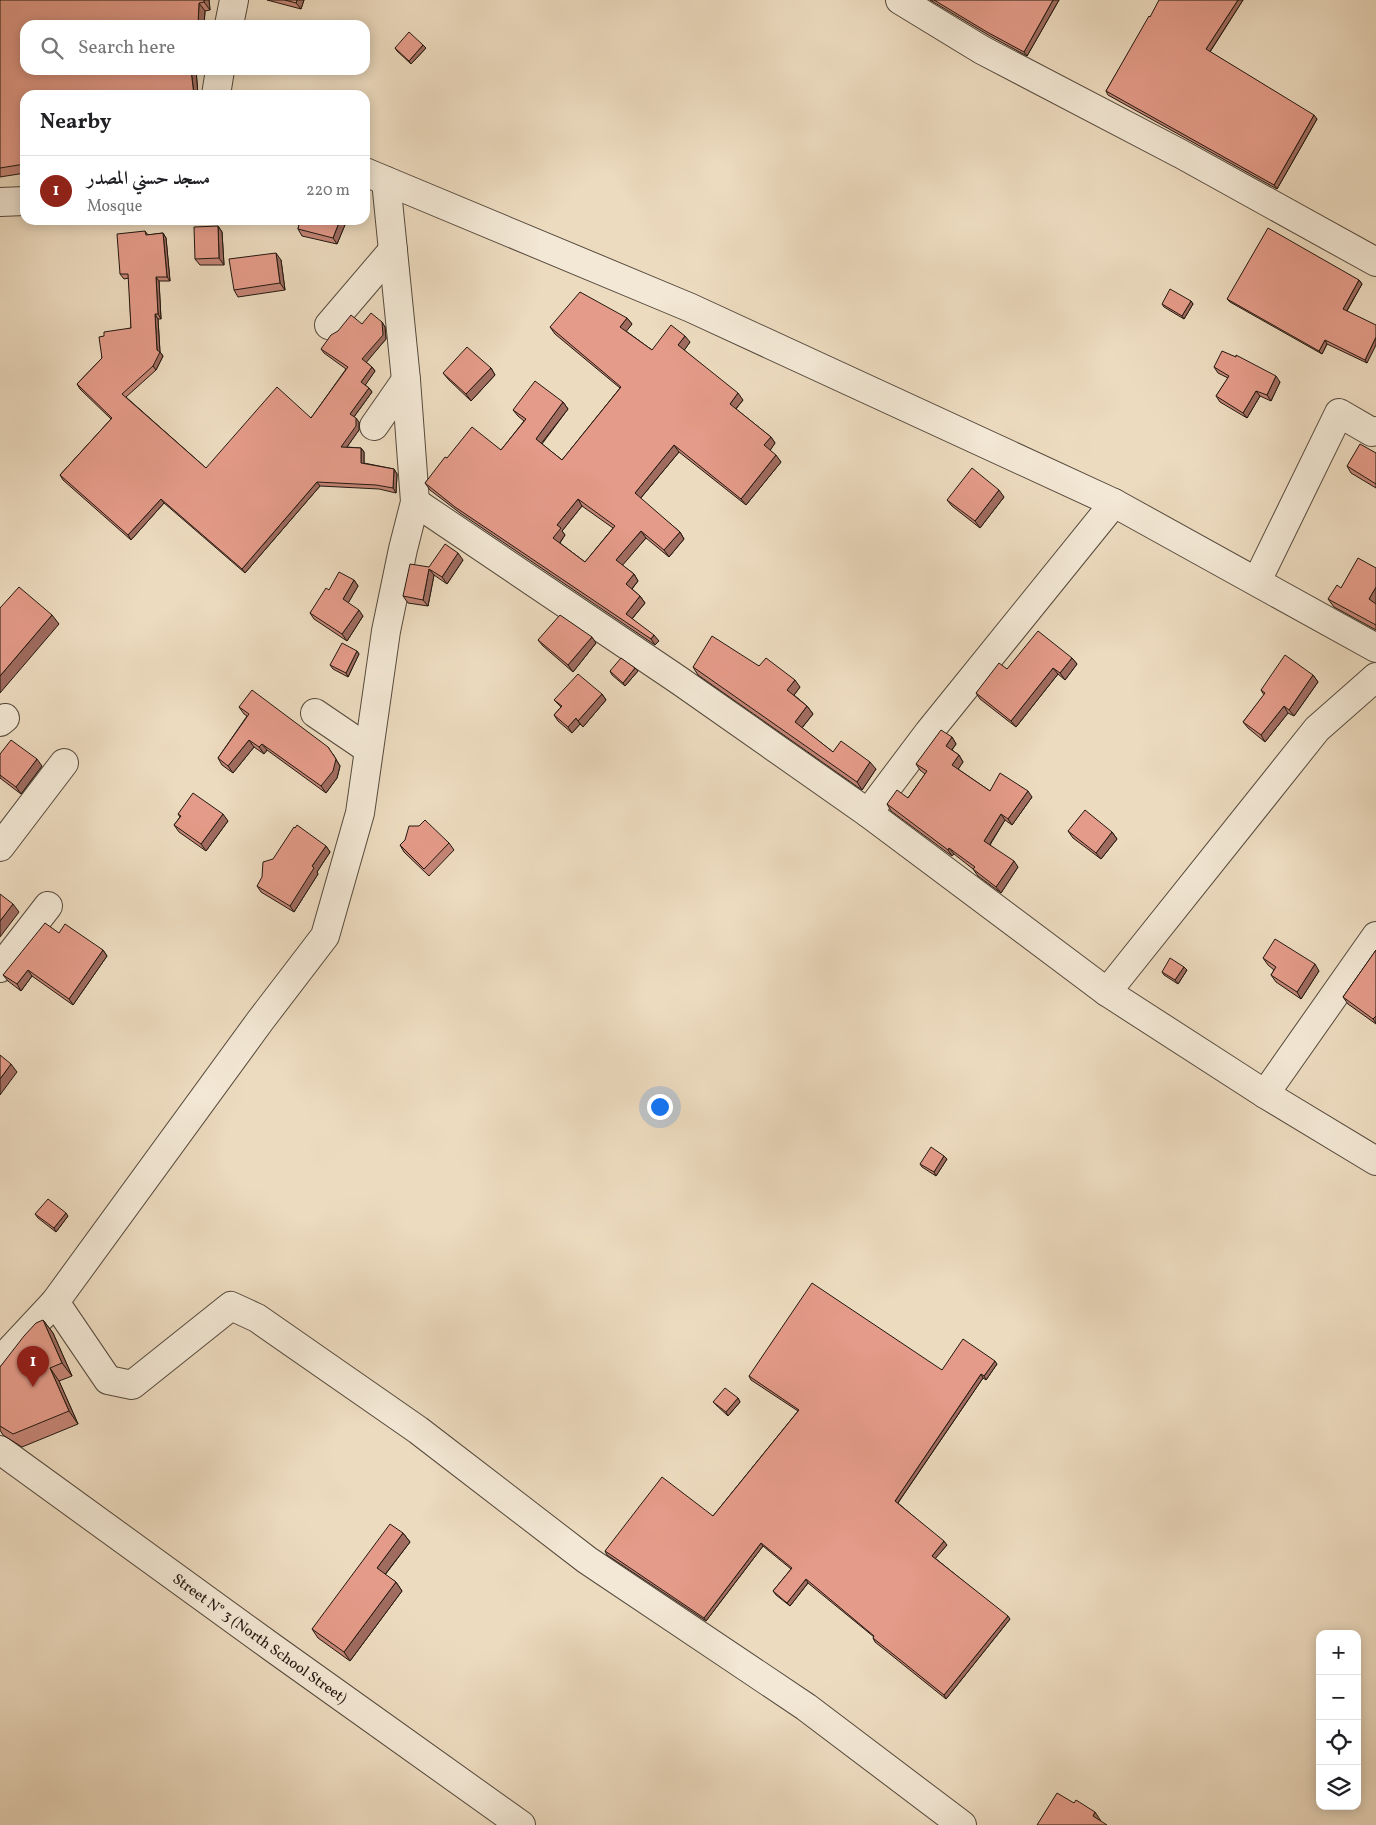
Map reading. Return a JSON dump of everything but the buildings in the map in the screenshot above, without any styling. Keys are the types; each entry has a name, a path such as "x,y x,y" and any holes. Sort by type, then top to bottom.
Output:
{"street":[{"path":"230,20 234,0"},
{"path":"900,0 982,50 1181,154 1376,262"},
{"path":"217,90 219,75"},
{"path":"0,1361 55,1302 260,1021 325,936 360,813 386,631 415,502 394,250 375,177"},
{"path":"375,177 691,308 1114,503 1376,648"},
{"path":"0,202 20,200"},
{"path":"329,325 394,250"},
{"path":"374,426 406,380"},
{"path":"1257,581 1339,413 1372,432 1376,431"},
{"path":"415,502 688,687 868,813 1107,992 1265,1094 1376,1161"},
{"path":"868,813 929,732 1114,503"},
{"path":"1107,992 1317,729 1376,677"},
{"path":"314,713 368,749"},
{"path":"0,846 64,763"},
{"path":"0,968 48,906"},
{"path":"1265,1094 1376,936"},
{"path":"55,1302 108,1380 132,1385 231,1306 257,1318 418,1430 587,1560 806,1707 962,1825"},
{"name":"Street N° 3 (North School Street)","path":"0,1450 273,1648 522,1825"}],"place":[{"name":"مسجد حسني المصدر","path":"33,1387"}]}
